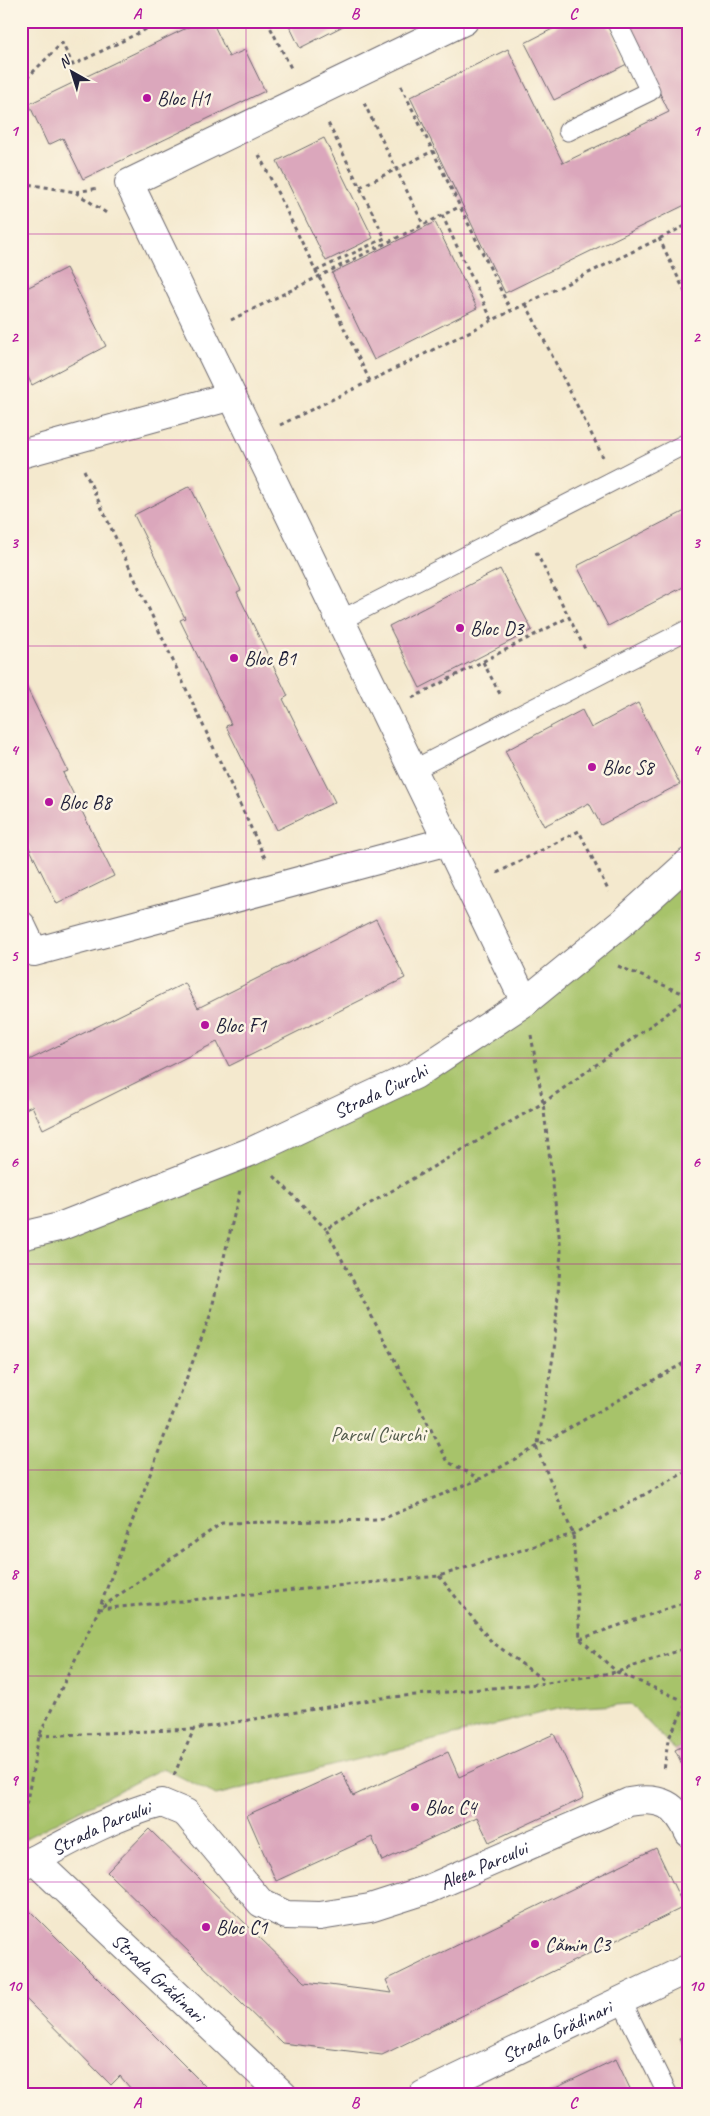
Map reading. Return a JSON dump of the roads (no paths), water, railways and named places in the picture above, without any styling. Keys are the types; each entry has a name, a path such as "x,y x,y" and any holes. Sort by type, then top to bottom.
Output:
{"street":[{"path":"464,21 429,29 387,59 352,77 129,183 525,1002"},
{"path":"21,454 232,396"},
{"path":"21,925 28,954 448,841"},
{"name":"Strada Ciurchi","path":"21,1236 59,1227 250,1152 415,1076 525,1002 623,922 689,862"},
{"name":"Aleea Parcului","path":"261,1903 286,1915 320,1916 370,1908 426,1890 629,1802 646,1799 661,1802 673,1808 689,1833"},
{"name":"Strada Parcului","path":"28,1864 121,1817 162,1803 186,1813 261,1903"},
{"name":"Strada Grădinari","path":"28,1864 283,2095"},
{"name":"Strada Grădinari","path":"423,2095 689,1968"}],"lane":[{"path":"568,131 650,91 616,21"},
{"path":"341,620 689,442"},
{"path":"413,770 689,629"},
{"path":"621,2000 668,2095"}],"place":[{"name":"Bloc H1","path":"147,98"},
{"name":"Bloc D3","path":"460,628"},
{"name":"Bloc B1","path":"234,658"},
{"name":"Bloc S8","path":"592,767"},
{"name":"Bloc B8","path":"49,802"},
{"name":"Bloc F1","path":"205,1025"},
{"name":"Bloc C4","path":"415,1807"},
{"name":"Bloc C1","path":"206,1927"},
{"name":"Cămin C3","path":"535,1944"}],"park label":[{"name":"Parcul Ciurchi","path":"378,1434"}]}
